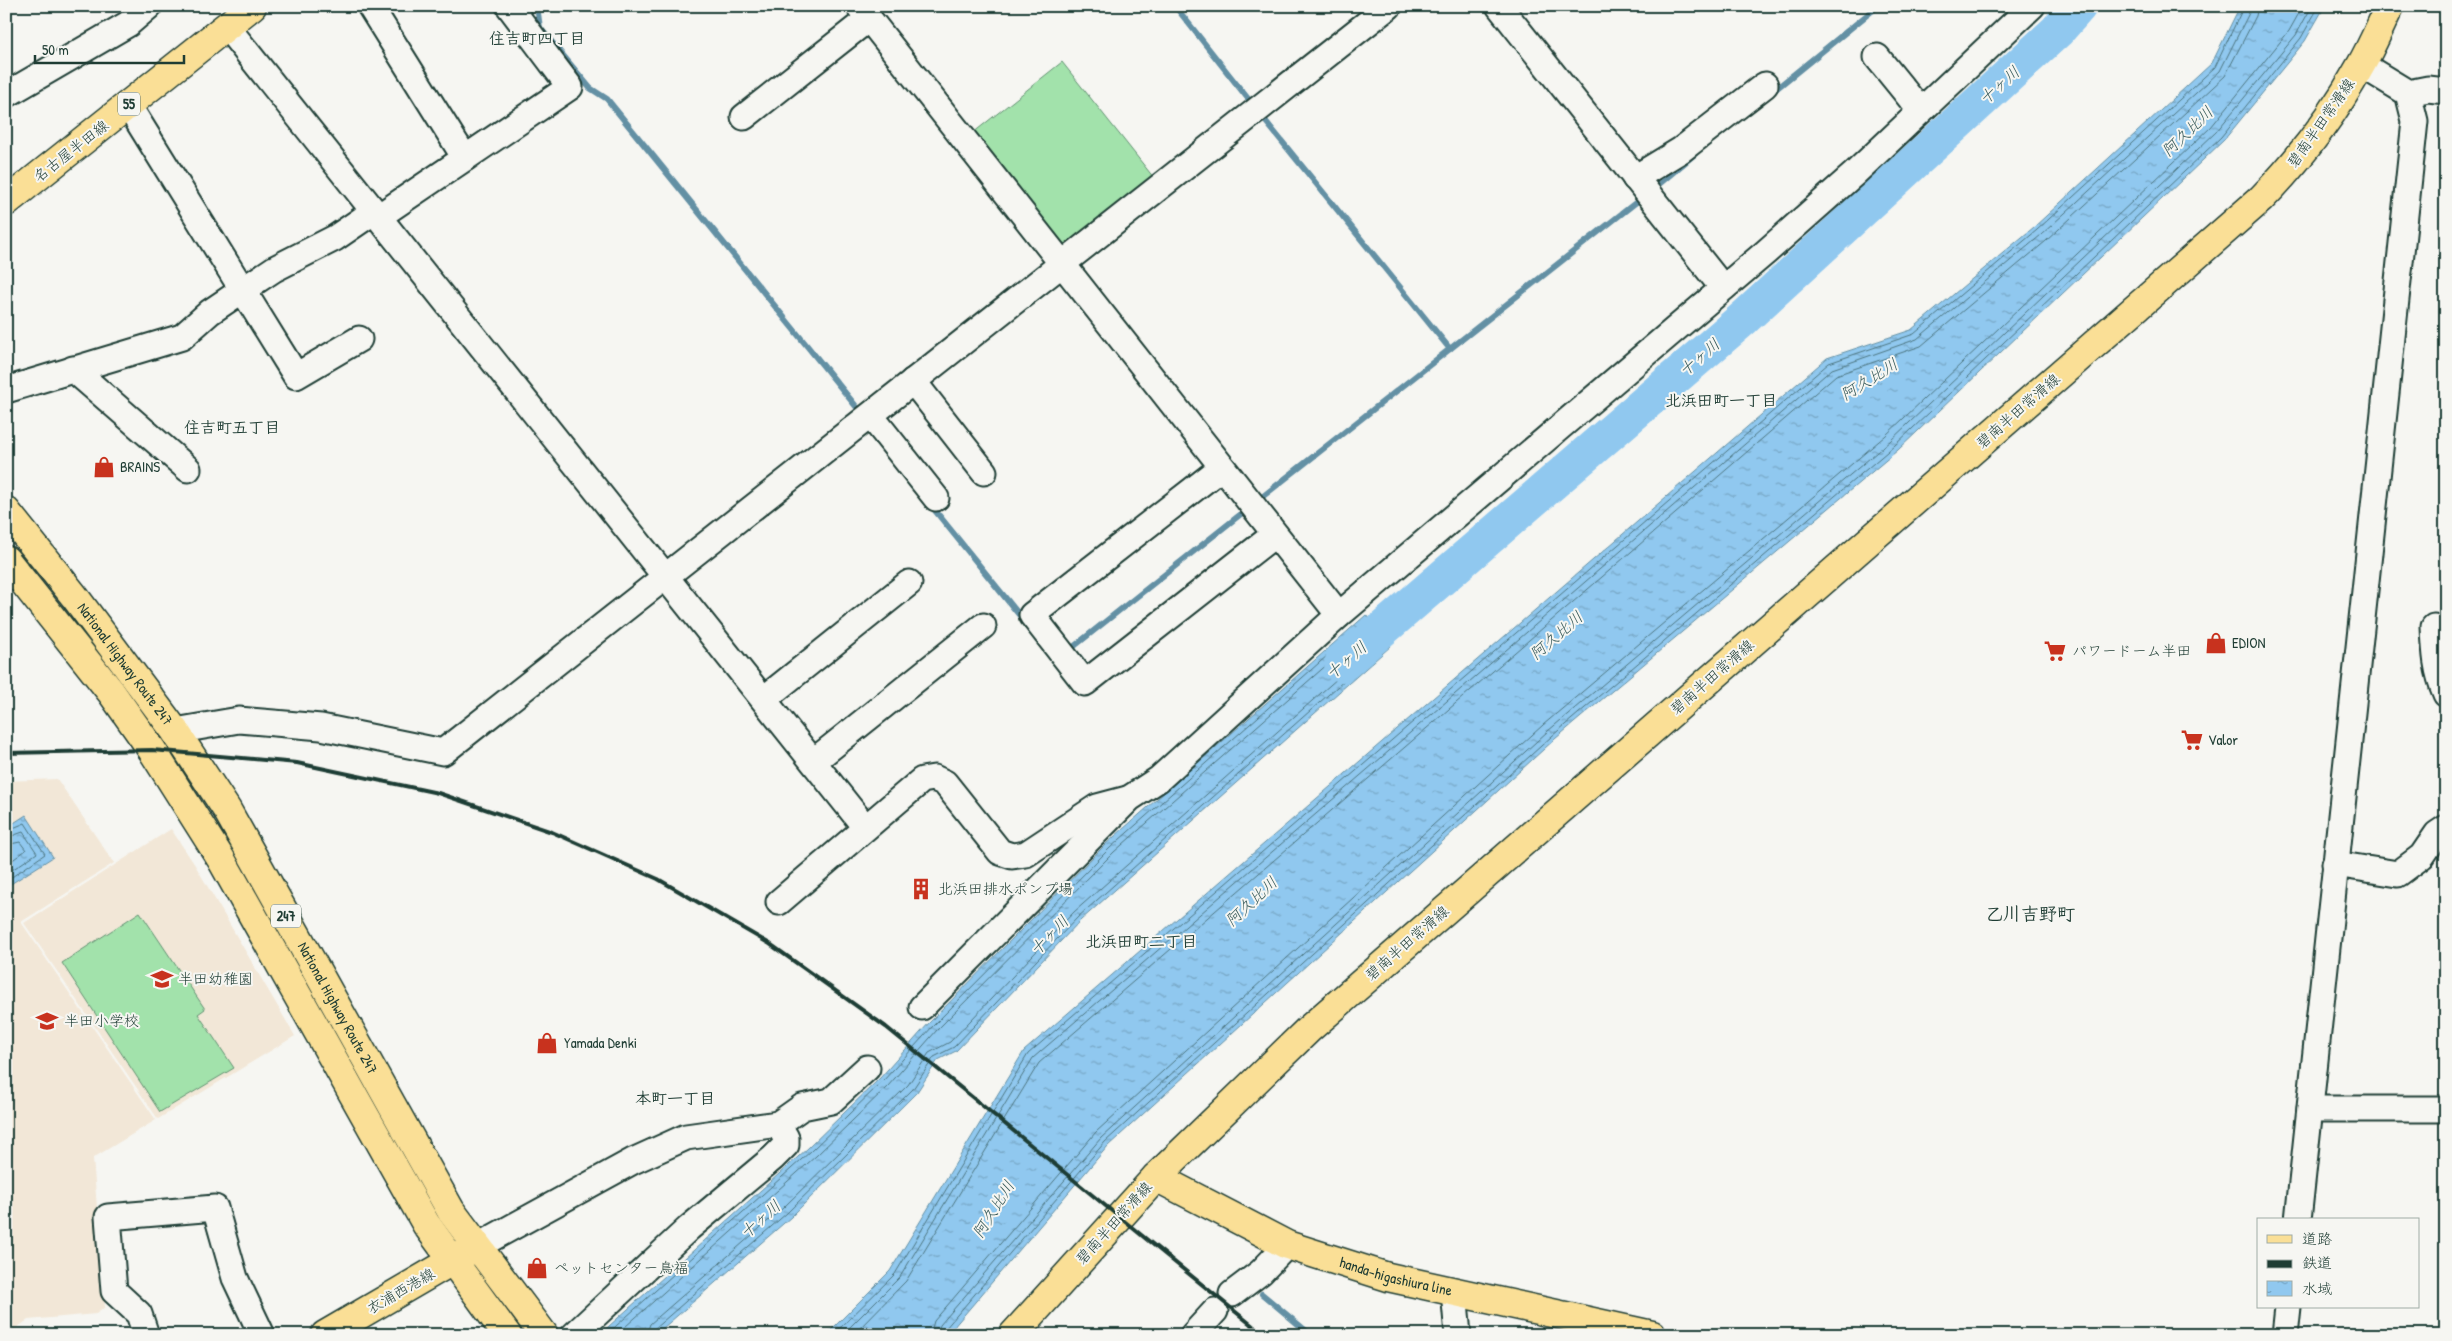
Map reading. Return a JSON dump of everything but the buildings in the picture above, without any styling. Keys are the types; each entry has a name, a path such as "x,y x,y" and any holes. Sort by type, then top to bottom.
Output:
{"main road":[{"name":"名古屋半田線","path":"6,202 252,6"},
{"name":"碧南半田常滑線","path":"1012,1335 1156,1177 1308,1029 2261,199 2289,171 2314,138 2362,65 2390,6"},
{"name":"National Highway Route 247","path":"6,511 75,597 175,731 227,810 451,1211 476,1248 544,1335"},
{"name":"National Highway Route 247","path":"6,560 111,692 158,758 221,859 426,1224 507,1335"},
{"name":"handa-higashiura line","path":"1156,1177 1287,1245 1388,1277 1652,1335"},
{"name":"衣浦西港線","path":"325,1335 476,1248"}],"street":[{"path":"6,95 128,24 148,6"},
{"path":"370,6 465,158"},
{"path":"6,390 182,337 210,312 274,269 376,215 570,87 509,6"},
{"path":"175,731 238,720 321,727 443,752 1389,6"},
{"path":"1499,6 1723,288"},
{"path":"922,1007 1130,798 1159,779 1339,615 1854,174 2032,6"},
{"path":"744,117 864,12 1221,468 1339,615"},
{"path":"227,27 667,576 865,827"},
{"path":"1877,57 1920,110"},
{"path":"2362,65 2408,93 2428,89 2446,91"},
{"path":"1635,178 1681,150 1765,85"},
{"path":"2298,1218 2415,121 2408,93"},
{"path":"128,105 244,289 296,376 359,339"},
{"path":"73,369 188,469"},
{"path":"913,381 984,472"},
{"path":"871,416 936,498"},
{"path":"1221,468 1032,615 1085,683 1274,535"},
{"path":"764,699 909,583"},
{"path":"814,761 983,626"},
{"path":"2434,627 2435,655 2440,682 2446,694"},
{"path":"779,902 922,780 934,778 945,783 1000,852 1012,856 1026,854 1096,807 1130,798"},
{"path":"2335,864 2398,874 2422,856 2437,834 2446,828"},
{"path":"476,1248 633,1161 686,1137 778,1124 802,1107 831,1101 867,1068"},
{"path":"2310,1109 2446,1109"},
{"path":"574,1335 689,1228 786,1145 786,1138 778,1124"},
{"path":"146,1335 139,1314 114,1291 108,1217 215,1208 235,1278 262,1335"},
{"path":"1193,1335 1223,1302 1261,1272 1287,1245"},
{"path":"1454,1291 1458,1335"},
{"path":"2285,1335 2288,1308"}],"shaded area":[{"name":"半田小学校","path":"57,779 114,863 21,922 156,1120 93,1158 105,1307 96,1314 28,1320 6,1335 6,781"},
{"name":"半田幼稚園","path":"171,829 195,865 295,1036 158,1119 24,923"}],"green space":[{"path":"1062,62 1154,178 1071,244 1061,243 973,133"},
{"path":"140,912 205,1009 198,1014 234,1068 160,1112 62,963"}],"water":[{"name":"阿久比川","path":"2240,6 2325,6 2305,41 2224,140 1898,450 1555,739 1108,1146 947,1335 826,1335 890,1271 1024,1051 1827,358 1911,330 2034,227 2212,63"},
{"path":"1366,615 1391,646 1081,920 956,1051 938,1060 917,1092 791,1217 655,1335 599,1335 808,1148 880,1078 929,1023 1106,844"},
{"path":"26,815 53,857 6,887 6,828"}],"waterway":[{"path":"537,6 540,28 590,88 607,99 859,410"},
{"path":"1175,6 1253,105"},
{"path":"1771,93 1878,6"},
{"name":"十ヶ川","path":"1342,664 1744,318 2057,31 2079,6"},
{"path":"1259,113 1450,349"},
{"path":"1658,185 1695,154"},
{"path":"1262,497 1639,200"},
{"path":"929,503 1025,622"},
{"path":"1072,648 1246,510"},
{"path":"1262,1294 1311,1335"}],"railway":[{"path":"6,753 152,750 297,763 438,793 552,832 658,879 770,944 886,1027 1264,1335"}],"place":[{"name":"BRAINS","path":"104,467"},
{"name":"EDION","path":"2216,643"},
{"name":"パワードーム半田","path":"2055,651"},
{"name":"Valor","path":"2192,740"},
{"name":"北浜田排水ポンプ場","path":"921,889"},
{"name":"半田幼稚園","path":"162,979"},
{"name":"半田小学校","path":"47,1021"},
{"name":"Yamada Denki","path":"547,1043"},
{"name":"ペットセンター鳥福","path":"537,1268"}],"district":[{"name":"住吉町四丁目","path":"537,38"},
{"name":"北浜田町一丁目","path":"1721,400"},
{"name":"住吉町五丁目","path":"232,427"},
{"name":"乙川吉野町","path":"2030,914"},
{"name":"北浜田町二丁目","path":"1141,941"},
{"name":"本町一丁目","path":"675,1098"}]}
